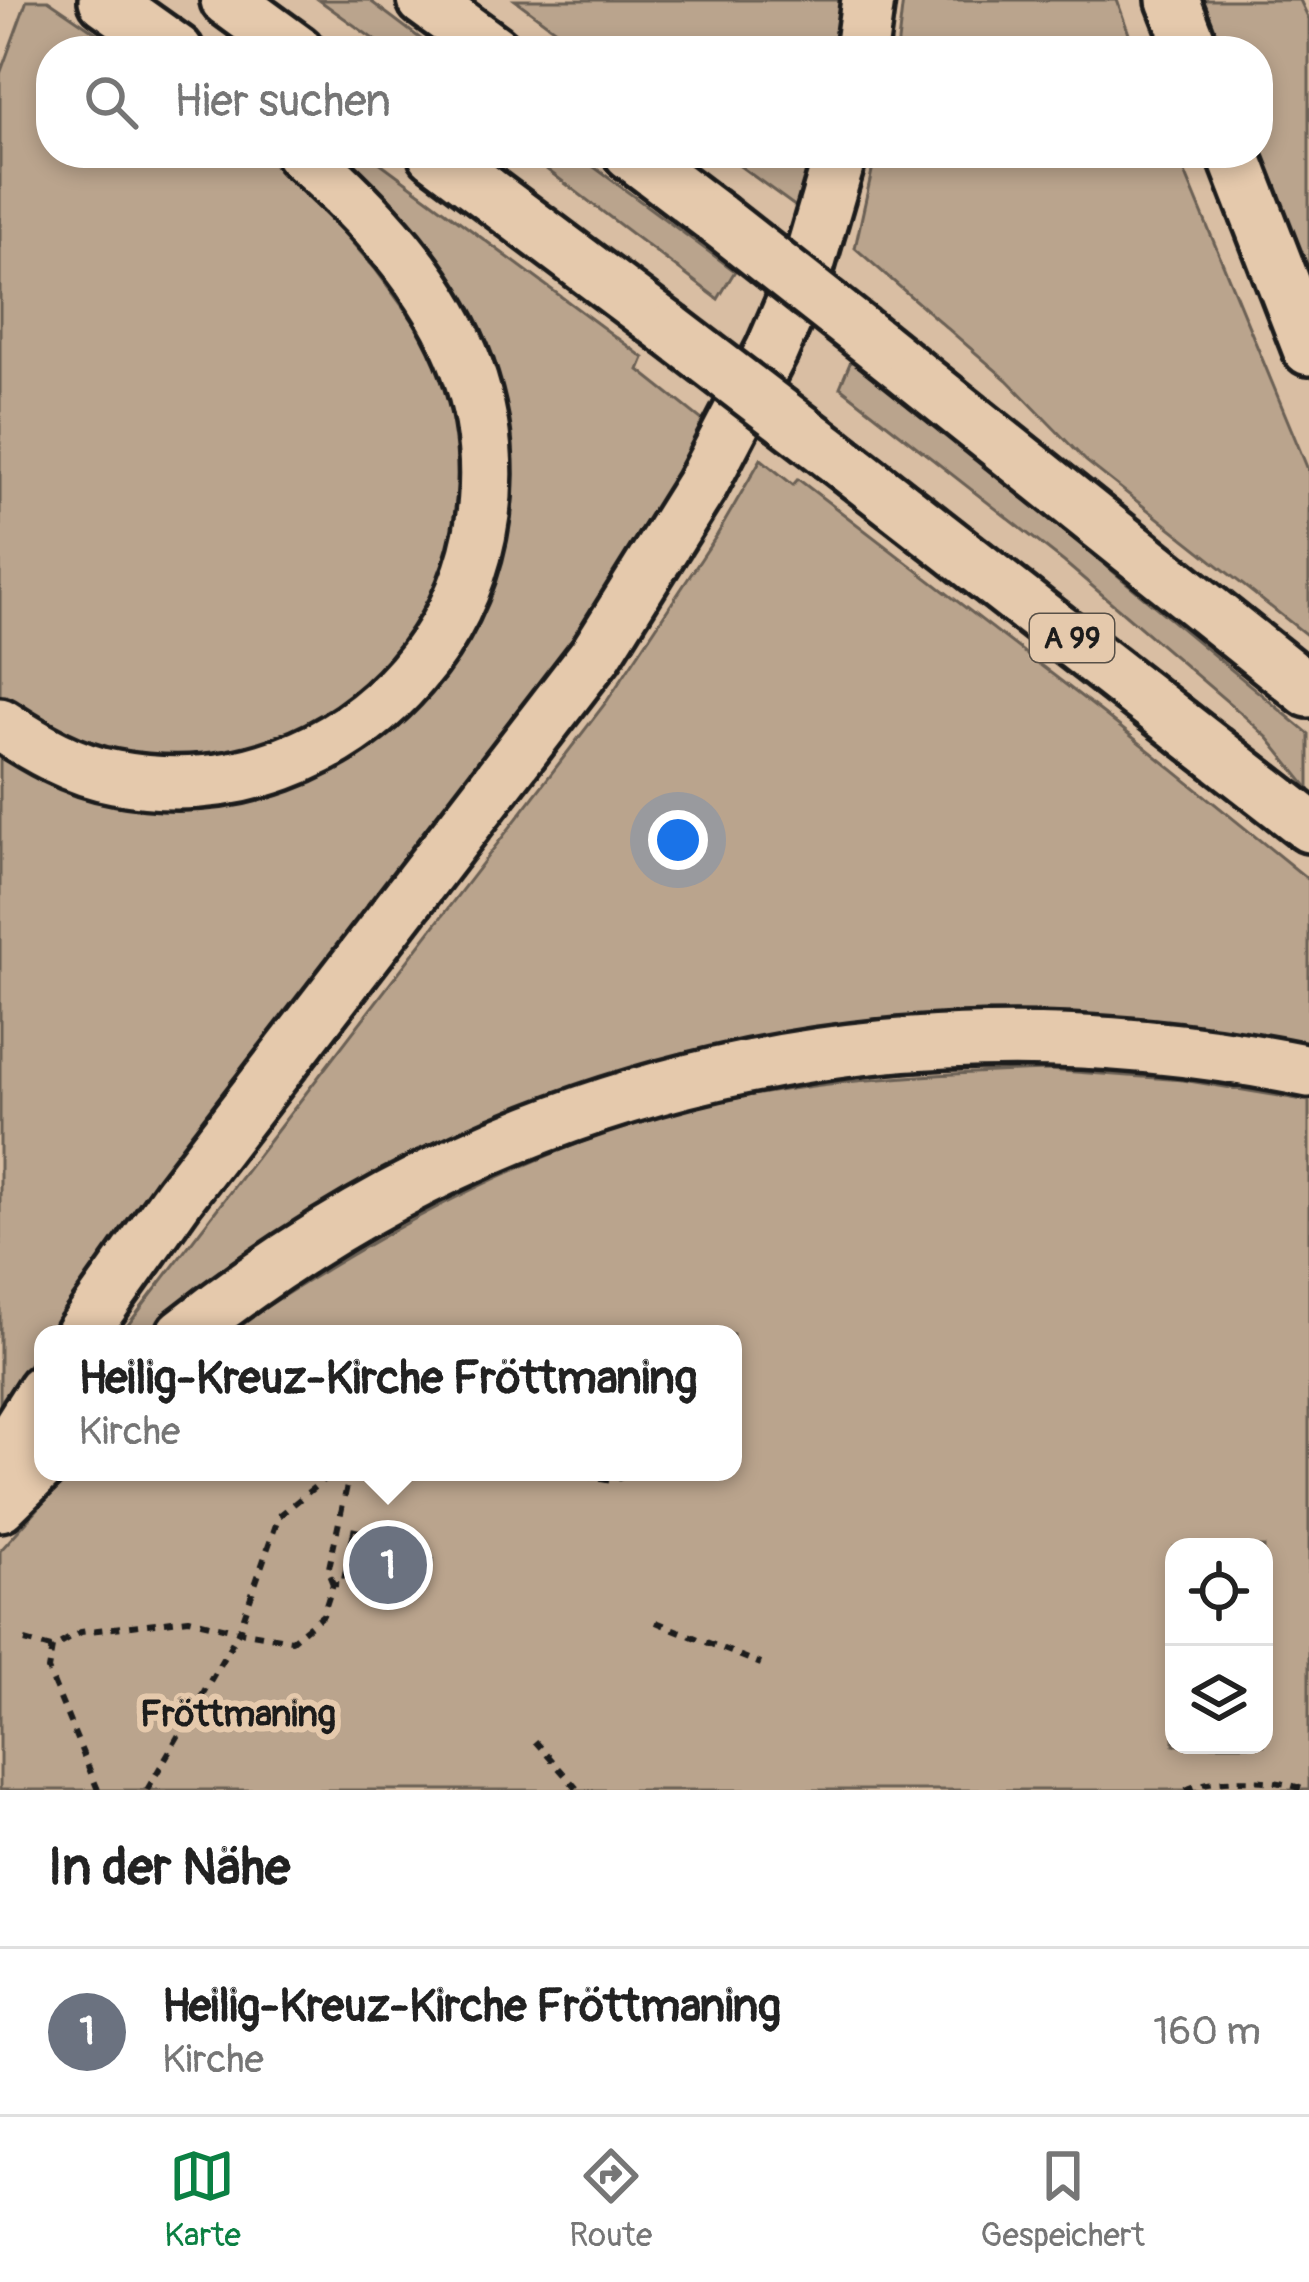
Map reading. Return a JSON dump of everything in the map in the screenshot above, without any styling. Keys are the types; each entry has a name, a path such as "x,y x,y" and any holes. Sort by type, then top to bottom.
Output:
{"highway":[{"path":"105,0 156,36"},
{"path":"227,0 276,36"},
{"path":"424,0 473,36"},
{"path":"863,36 868,0"},
{"path":"1173,0 1187,36"},
{"path":"0,724 64,761 114,777 179,783 241,777 296,762 354,729 396,694 429,656 460,604 482,523 485,476 482,434 467,368 418,278 380,231 316,168"},
{"name":"A 99","path":"454,168 1052,621 1309,826"},
{"path":"650,168 1309,691"},
{"path":"87,1325 179,1196 596,653 701,486 772,350 807,269 837,168"},
{"path":"1239,168 1309,349"},
{"path":"195,1325 261,1275 343,1224 481,1152 578,1113 743,1066 919,1042 1056,1039 1233,1055 1309,1071"},
{"path":"0,1458 34,1404"},
{"path":"0,1505 34,1472"}],"path":[{"path":"146,1790 239,1631 279,1516 322,1481"},
{"path":"26,1641 52,1648 81,1632 189,1619 292,1640 323,1615 333,1584 328,1571 348,1481"},
{"path":"333,1584 350,1586 354,1580"},
{"path":"656,1622 761,1664"},
{"path":"52,1648 48,1670 98,1790"},
{"path":"535,1742 578,1790"},
{"path":"1186,1790 1200,1782 1290,1782 1304,1790"}],"shaded area":[{"path":"27,0 48,0 101,36 36,36 36,168 280,168 309,193 376,270 422,333 447,387 463,476 452,559 414,639 307,734 221,763 107,758 0,701 0,74"},
{"path":"319,0 369,0 417,36 369,36"},
{"path":"515,0 848,0 844,36 564,36"},
{"path":"903,0 1117,0 1130,36 899,36"},
{"path":"1188,0 1300,0 1309,19 1309,303 1263,168 1273,168 1273,36 1201,36"},
{"path":"338,168 387,168 644,358 639,370 711,427 596,619 58,1325 34,1325 34,1357 0,1403 0,749 336,763 504,479"},
{"path":"545,168 595,168 735,271 718,299"},
{"path":"743,168 817,168 803,212"},
{"path":"873,168 1183,168 1309,472 1309,637 1086,461 1007,380 855,248"},
{"path":"853,356 1309,734 1309,789 1242,714 1064,562 840,387"},
{"path":"761,459 793,485 798,479 1104,714 1309,880 1309,1058 715,1061 183,1325 128,1325 607,701 717,535"},
{"path":"1048,1070 1183,1080 1309,1101 1309,1790 0,1790 0,1551 63,1481 742,1481 742,1325 240,1325 334,1265 506,1173 652,1118 820,1085"}],"building":[{"path":"353,1529 409,1541 407,1553 433,1559 427,1584 402,1580 400,1590 343,1577"}],"place":[{"name":"Heilig-Kreuz-Kirche Fröttmaning","path":"388,1565"}],"district":[{"name":"Fröttmaning","path":"238,1713"}]}
